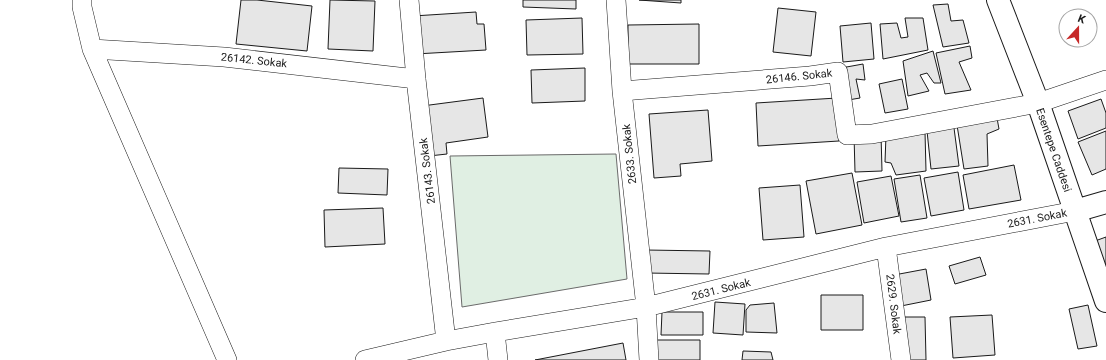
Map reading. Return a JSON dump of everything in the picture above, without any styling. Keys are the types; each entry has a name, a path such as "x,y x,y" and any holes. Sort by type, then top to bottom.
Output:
{"street":[{"path":"82,0 82,7 92,49 227,360"},
{"name":"26143. Sokak","path":"409,0 416,79 446,341"},
{"name":"2633. Sokak","path":"616,0 622,91 646,307 649,360"},
{"name":"Esentepe Caddesi","path":"998,0 1038,103 1106,300"},
{"name":"26142. Sokak","path":"92,49 224,57 416,79"},
{"name":"26146. Sokak","path":"622,91 810,76 838,72 847,135 872,134 1038,103"},
{"path":"1038,103 1106,80"},
{"path":"1075,210 1106,202"},
{"name":"2631. Sokak","path":"365,360 446,341 646,307 886,247 1075,210"},
{"name":"2629. Sokak","path":"886,247 901,360"},
{"path":"495,332 498,360"}],"green space":[{"path":"616,154 627,279 462,307 450,156"}],"building":[{"path":"241,0 257,0 312,6 307,51 236,44"},
{"path":"330,0 375,1 373,51 328,49"},
{"path":"523,0 576,0 576,9 523,7"},
{"path":"639,0 681,0 681,3"},
{"path":"948,4 951,21 963,20 969,43 943,47 933,5"},
{"path":"778,8 816,12 811,56 773,52"},
{"path":"476,12 477,24 484,24 486,50 415,54 413,16"},
{"path":"582,18 583,54 527,55 526,20"},
{"path":"905,18 923,18 928,50 883,59 880,24 897,23 901,38 908,37"},
{"path":"871,23 874,59 843,62 840,26"},
{"path":"699,24 699,64 628,64 628,25"},
{"path":"970,46 972,58 959,62 971,90 945,94 936,53"},
{"path":"933,51 941,83 934,83 927,73 920,75 929,91 908,96 903,61"},
{"path":"863,64 865,80 856,79 860,98 848,100 841,68"},
{"path":"585,68 585,101 532,103 531,70"},
{"path":"902,79 908,109 885,113 879,84"},
{"path":"483,98 488,137 446,143 447,154 429,156 422,106"},
{"path":"837,98 839,141 758,146 756,103"},
{"path":"1101,99 1106,113 1106,128 1078,139 1068,111"},
{"path":"708,110 712,161 680,164 681,176 654,178 649,114"},
{"path":"997,118 999,129 987,134 988,166 964,169 957,125"},
{"path":"954,128 959,166 931,169 927,131"},
{"path":"1106,131 1106,169 1092,175 1078,142"},
{"path":"925,132 926,171 896,175 891,163 885,162 886,135"},
{"path":"881,134 882,171 855,172 854,135"},
{"path":"1014,165 1021,200 969,209 963,175"},
{"path":"339,168 388,169 387,195 338,193"},
{"path":"958,172 964,210 931,216 924,178"},
{"path":"852,173 862,225 816,234 806,181"},
{"path":"920,175 927,218 901,222 894,179"},
{"path":"891,176 899,216 864,223 857,182"},
{"path":"800,185 804,237 763,240 759,188"},
{"path":"383,208 385,244 325,247 324,210"},
{"path":"1106,237 1106,270 1095,241"},
{"path":"646,250 710,251 709,274 646,273"},
{"path":"980,257 986,275 955,284 949,266"},
{"path":"926,269 931,300 901,306 894,275"},
{"path":"821,295 863,295 863,330 821,330"},
{"path":"715,302 745,304 743,335 713,333"},
{"path":"774,303 777,333 746,332 746,310 750,305"},
{"path":"1088,305 1097,346 1078,349 1069,309"},
{"path":"662,312 703,312 703,335 661,335"},
{"path":"992,315 995,355 953,358 950,317"},
{"path":"904,317 925,317 926,360 905,360"},
{"path":"654,340 700,340 700,360 654,360"},
{"path":"623,343 626,360 535,360"},
{"path":"743,351 771,352 773,360 742,360"}]}
